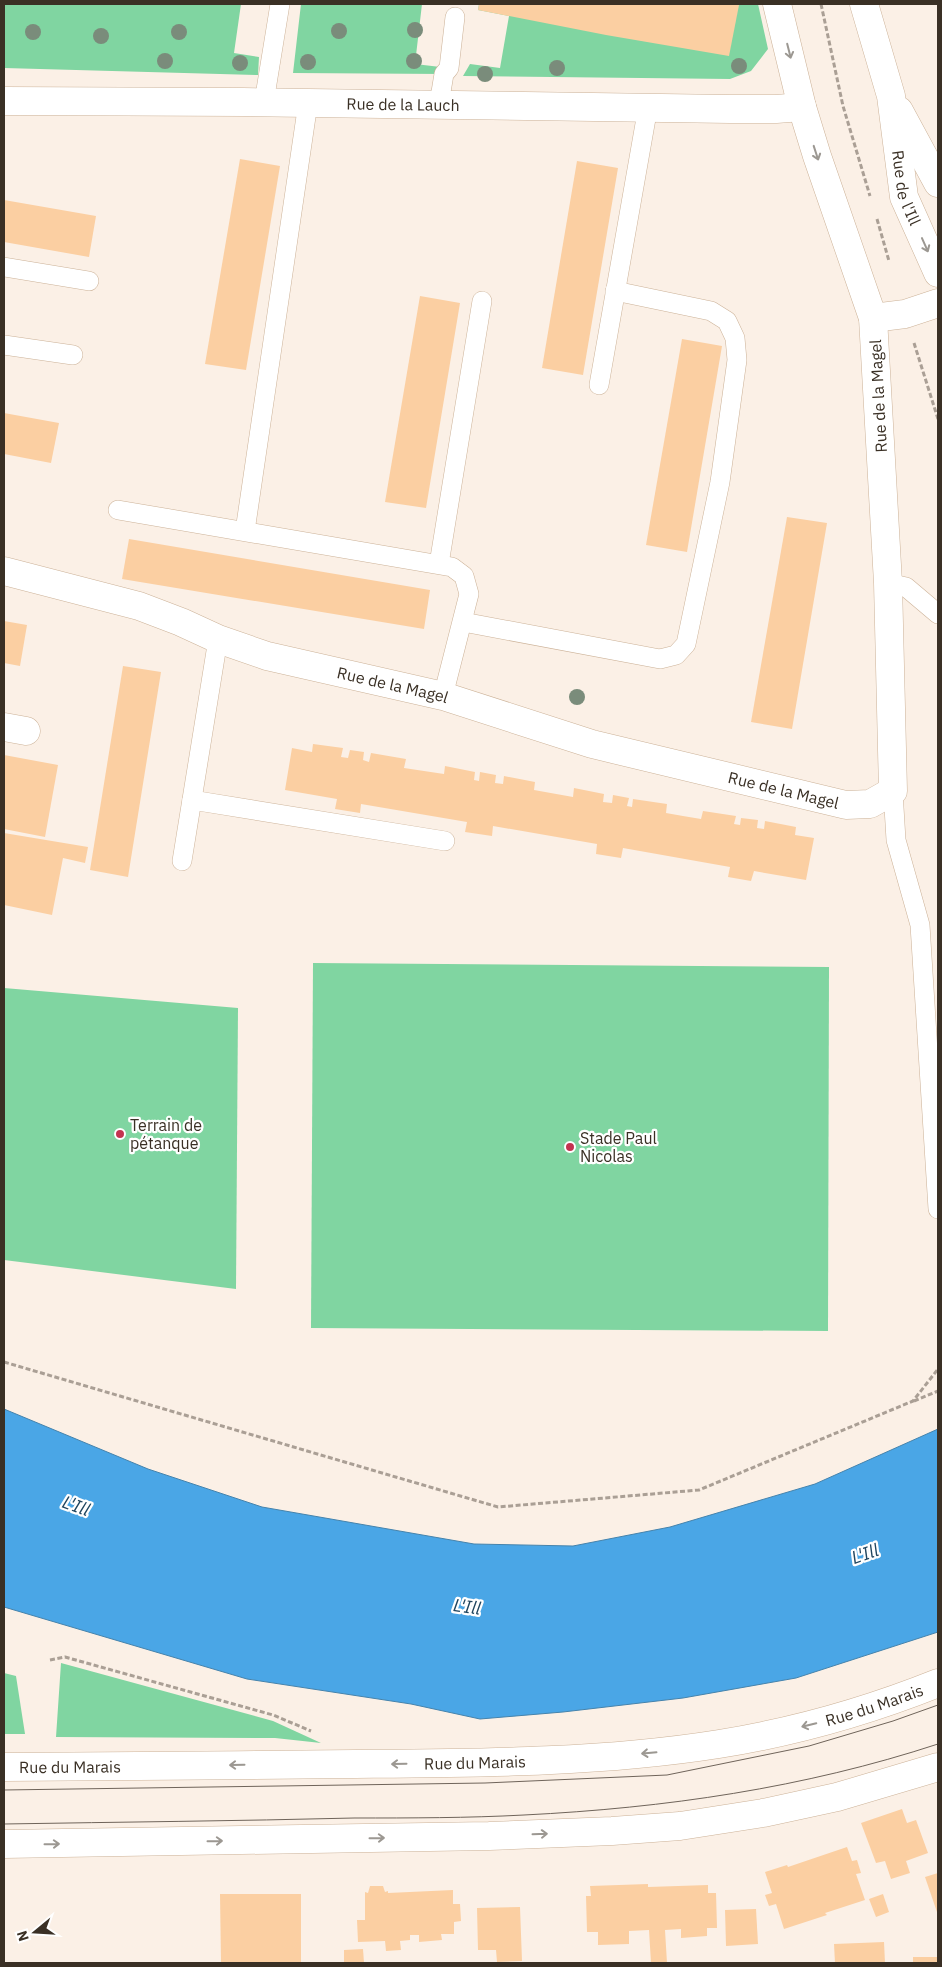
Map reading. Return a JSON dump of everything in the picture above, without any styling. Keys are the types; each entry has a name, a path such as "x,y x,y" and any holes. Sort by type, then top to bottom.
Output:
{"street":[{"path":"777,4 802,107"},
{"name":"Rue de l'Ill","path":"864,4 891,96 904,197 938,273"},
{"name":"Rue de l'Ill","path":"891,96 938,183"},
{"name":"Rue de la Lauch","path":"4,101 264,102 776,109 802,107"},
{"name":"Rue de la Magel","path":"4,571 139,606 218,639 267,656 443,696 592,744 846,805 870,804 892,791 888,583 873,318 802,107"},
{"path":"873,318 905,314 938,304"},
{"name":"Rue du Marais","path":"4,1767 510,1762 662,1752 720,1744 810,1724 860,1711 938,1683"},
{"path":"4,1844 489,1836 680,1826 763,1813 836,1797 938,1767"}],"lane":[{"path":"264,102 280,4"},
{"path":"439,104 444,74 450,68 455,17"},
{"path":"245,531 308,103"},
{"path":"599,384 648,107"},
{"path":"4,267 89,280"},
{"path":"463,622 660,659 676,655 686,644 720,482 737,360 735,338 727,321 711,311 615,291"},
{"path":"439,564 482,301"},
{"path":"4,345 73,355"},
{"path":"118,510 452,566 464,576 469,594 443,696"},
{"path":"888,583 906,587 938,614"},
{"path":"182,861 218,639"},
{"path":"892,791 896,840 920,925 938,1208"},
{"path":"192,800 445,841"}],"path":[{"path":"4,1362 498,1507 699,1490 938,1391"},
{"path":"913,1401 938,1369"},
{"path":"50,1660 65,1658 264,1712 316,1734"}],"green space":[{"path":"4,4 241,4 234,53 259,57 258,75 4,68"},
{"path":"301,4 422,4 415,64 449,68 444,74 293,73"},
{"path":"479,4 758,4 768,49 751,71 730,79 463,76 470,64 500,68 509,16 478,10"},
{"name":"Stade Paul Nicolas","path":"313,963 829,967 828,1331 311,1328"},
{"name":"Terrain de pétanque","path":"4,988 238,1008 236,1289 4,1260"},
{"path":"61,1663 273,1721 321,1743 275,1738 56,1737"},
{"path":"4,1673 16,1676 25,1734 4,1734"}],"water":[{"name":"L'Ill","path":"4,1409 148,1469 262,1507 474,1544 573,1546 670,1527 815,1484 938,1429 938,1632 796,1678 683,1698 563,1712 480,1719 411,1704 247,1679 4,1607"}],"building":[{"path":"479,4 739,5 729,56 606,35 478,10"},
{"path":"240,159 280,166 246,370 205,364"},
{"path":"577,161 618,168 583,375 542,368"},
{"path":"4,200 96,216 89,257 4,242"},
{"path":"420,296 460,303 426,508 385,502"},
{"path":"682,339 722,346 687,552 646,545"},
{"path":"4,413 59,423 51,463 4,454"},
{"path":"787,517 827,523 792,729 751,722"},
{"path":"129,539 430,590 424,629 122,579"},
{"path":"4,621 27,625 20,666 4,663"},
{"path":"123,666 161,672 128,877 90,870"},
{"path":"313,744 343,748 341,757 348,758 350,750 364,752 363,760 369,762 371,753 406,759 404,768 444,774 445,766 475,772 474,780 479,781 480,772 496,775 495,783 503,784 504,776 535,782 534,790 573,797 574,788 604,794 603,802 612,803 613,795 629,798 627,806 632,807 633,799 667,804 666,813 683,816 701,819 703,811 736,816 734,824 740,825 741,818 758,820 757,828 764,829 765,821 796,827 795,835 814,838 806,880 754,871 751,881 728,877 730,867 623,848 621,858 596,854 597,844 493,826 492,836 465,832 467,822 361,804 360,813 335,809 337,799 285,790 292,748 312,752"},
{"path":"4,755 58,765 45,837 4,829"},
{"path":"4,833 88,847 85,863 63,858 52,915 4,905"},
{"path":"902,1809 907,1823 916,1820 928,1853 906,1861 910,1873 891,1879 885,1861 876,1863 861,1823"},
{"path":"847,1847 852,1861 857,1860 861,1873 856,1874 865,1900 784,1929 776,1904 769,1906 765,1895 772,1893 765,1872 787,1865 788,1867"},
{"path":"938,1873 938,1915 925,1877"},
{"path":"648,1884 648,1887 708,1885 708,1893 716,1893 717,1928 707,1928 707,1936 681,1938 681,1929 665,1930 667,1963 651,1963 649,1930 629,1931 629,1944 598,1945 598,1932 587,1932 586,1896 591,1896 590,1886"},
{"path":"370,1886 383,1886 385,1892 388,1891 388,1893 453,1890 453,1904 460,1904 461,1921 454,1922 454,1934 441,1934 442,1940 419,1942 419,1935 410,1935 410,1940 400,1941 401,1950 386,1951 385,1941 358,1942 357,1920 365,1920 365,1892 368,1893"},
{"path":"220,1894 301,1894 301,1963 221,1963"},
{"path":"883,1894 889,1912 876,1917 869,1899"},
{"path":"520,1907 522,1961 497,1962 496,1950 478,1950 477,1908"},
{"path":"756,1909 758,1944 726,1946 725,1910"},
{"path":"884,1942 885,1963 835,1963 834,1944"},
{"path":"363,1949 364,1963 344,1963 344,1950"},
{"path":"913,1957 938,1957 938,1963 913,1963"}],"tram line":[{"path":"4,1790 485,1783 667,1775 809,1746 893,1721 938,1705"},
{"path":"4,1824 461,1817 577,1812 682,1801 785,1784 837,1773 938,1744"}],"place":[{"name":"Terrain de pétanque","path":"120,1134"},
{"name":"Stade Paul Nicolas","path":"570,1147"}]}
